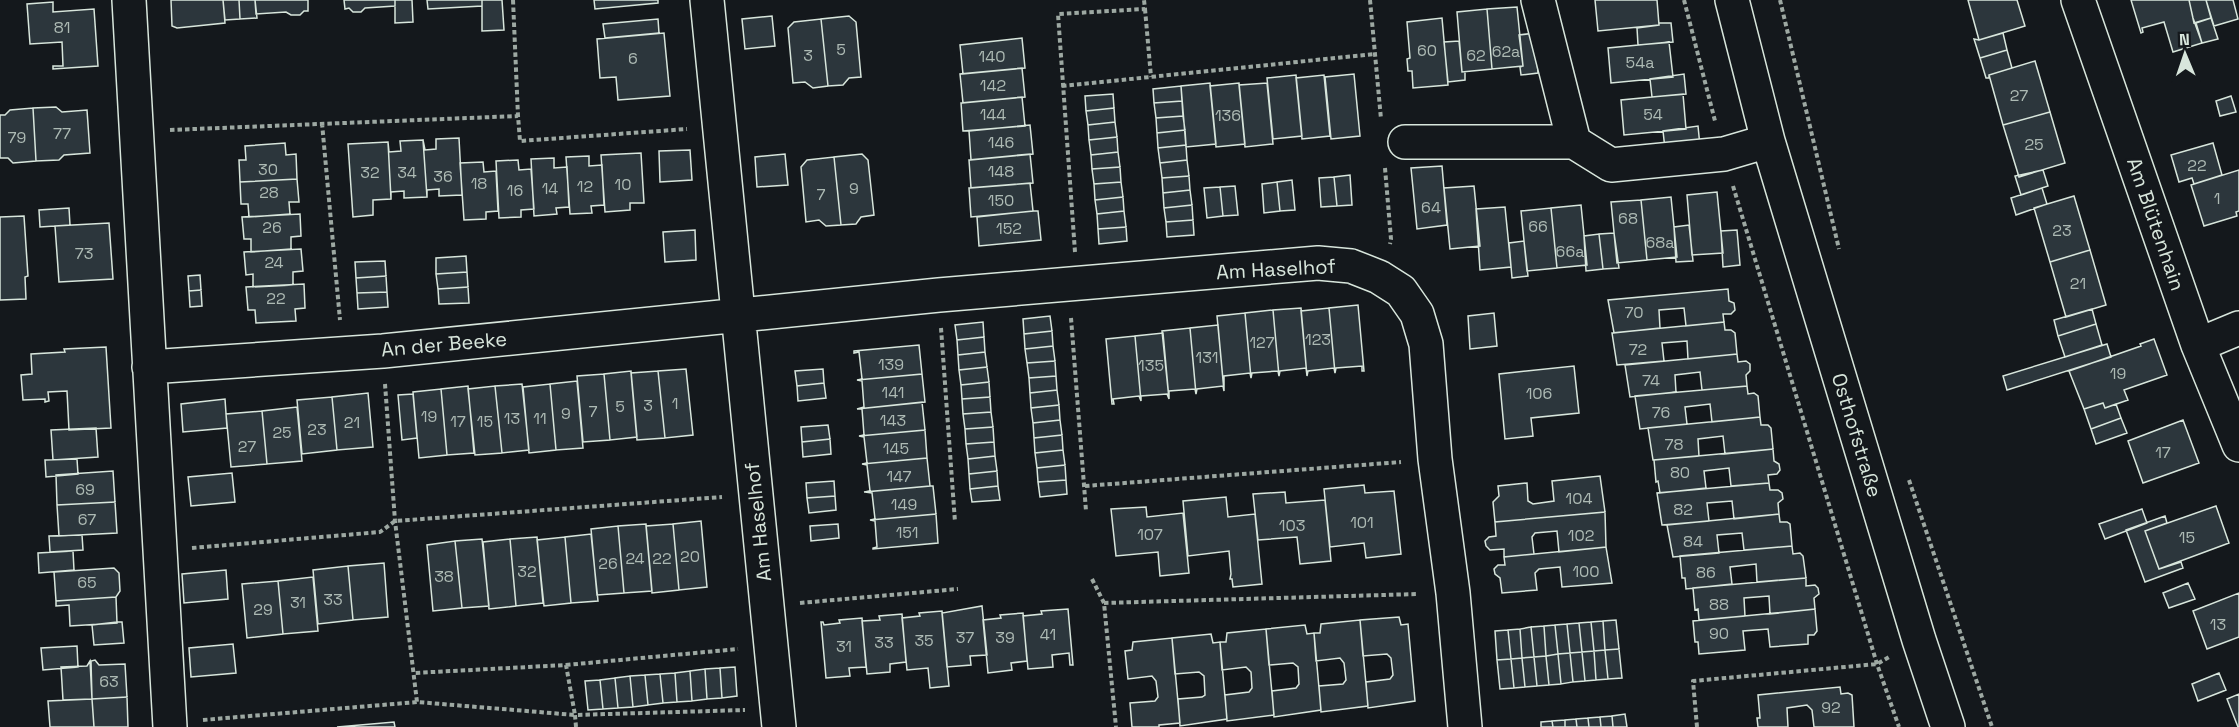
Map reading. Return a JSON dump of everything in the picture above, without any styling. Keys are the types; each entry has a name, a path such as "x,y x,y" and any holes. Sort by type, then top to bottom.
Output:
{"street":[{"path":"129,0 170,725"},
{"name":"Am Haselhof","path":"707,0 779,718"},
{"path":"1538,0 1575,142"},
{"name":"Osthofstraße","path":"1732,0 1768,141 1919,640 1948,727"},
{"name":"Am Blütenhain","path":"2078,0 2198,345 2239,445"},
{"path":"1405,142 1575,142 1611,165 1724,153 1768,141"},
{"name":"Am Haselhof","path":"739,316 939,295 1318,263 1351,266 1379,276 1401,291 1417,314 1426,344 1435,459 1453,593 1465,727"},
{"name":"An der Beeke","path":"149,367 383,351 739,316"},
{"path":"2198,345 2239,328"}],"path":[{"path":"513,0 519,141 720,127"},
{"path":"1144,0 1151,76"},
{"path":"1684,0 1724,153 1877,664 1899,727"},
{"path":"1780,0 1841,257"},
{"path":"1086,512 1069,285 1076,266 1058,14 1145,9"},
{"path":"1062,86 1375,54"},
{"path":"136,131 518,116"},
{"path":"322,123 343,353"},
{"path":"939,295 955,522"},
{"path":"383,351 395,521 417,702"},
{"path":"1085,486 1435,459"},
{"path":"1906,472 1992,727"},
{"path":"161,550 380,532 395,521 755,494"},
{"path":"1092,579 1104,603 1116,727"},
{"path":"793,604 958,589"},
{"path":"1104,603 1453,593"},
{"path":"1697,727 1693,681 1877,664 1919,640"},
{"path":"414,673 566,665 771,646"},
{"path":"566,665 576,727"},
{"path":"170,725 417,702 575,715 779,718"}],"building":[{"path":"171,0 223,0 225,23 177,28 172,26"},
{"path":"223,0 239,0 240,19 225,20"},
{"path":"239,0 255,0 257,18 240,19"},
{"path":"255,0 308,0 308,11 300,15 291,15 286,12 256,14"},
{"path":"344,0 395,0 395,6 365,8 361,12 353,12 349,8 345,9"},
{"path":"395,0 412,0 413,22 395,23"},
{"path":"427,0 482,0 482,6 428,9"},
{"path":"482,0 502,0 504,30 482,31"},
{"path":"594,0 658,0 658,3 595,9"},
{"path":"1595,0 1657,0 1659,25 1598,31"},
{"path":"1968,0 2017,0 2025,26 1979,40"},
{"path":"2131,0 2189,0 2202,43 2173,52 2164,22 2142,28 2141,33"},
{"path":"2189,0 2206,0 2211,18 2194,23"},
{"path":"2206,0 2233,0 2238,19 2214,26"},
{"path":"53,2 53,12 94,9 98,66 53,69 53,66 63,66 62,42 30,44 27,4"},
{"path":"1517,7 1523,66 1492,69 1487,9"},
{"path":"1487,9 1492,69 1462,72 1457,12"},
{"path":"772,16 775,46 745,49 742,19"},
{"path":"849,16 856,22 861,77 849,78 843,85 828,86 821,19"},
{"path":"1442,18 1448,85 1413,88 1412,71 1408,71 1407,59 1410,58 1407,22"},
{"path":"2211,18 2218,39 2202,43 2196,23"},
{"path":"658,19 659,33 605,38 603,24"},
{"path":"821,19 828,86 813,88 805,82 793,83 788,28 794,22"},
{"path":"1659,23 1671,23 1673,42 1638,45 1637,28 1659,25"},
{"path":"664,33 670,96 618,100 616,77 600,78 597,39"},
{"path":"1535,33 1538,73 1521,75 1520,67 1523,66 1519,35"},
{"path":"2003,33 2007,50 1980,58 1974,39 1979,40"},
{"path":"1022,38 1025,68 963,74 960,45"},
{"path":"1459,41 1465,80 1448,82 1444,42"},
{"path":"1669,42 1673,77 1611,83 1608,48"},
{"path":"2007,50 2012,68 1986,78 1980,58"},
{"path":"2035,61 2050,112 2003,125 1989,75"},
{"path":"1022,68 1025,97 963,103 960,74"},
{"path":"1354,74 1360,136 1331,139 1325,77"},
{"path":"1684,74 1686,94 1652,97 1650,79"},
{"path":"1296,75 1302,136 1273,139 1267,78"},
{"path":"1324,75 1330,136 1302,139 1296,78"},
{"path":"1210,83 1216,144 1186,147 1181,86"},
{"path":"1239,83 1245,144 1216,147 1210,86"},
{"path":"1267,83 1273,144 1245,147 1239,85"},
{"path":"1181,86 1182,101 1154,103 1153,89"},
{"path":"1113,94 1114,108 1086,111 1085,96"},
{"path":"1683,94 1686,129 1624,135 1621,100"},
{"path":"2231,96 2236,112 2220,116 2216,101"},
{"path":"1022,97 1025,126 963,131 961,103"},
{"path":"1182,101 1183,116 1156,118 1154,103"},
{"path":"56,107 62,112 87,110 90,153 64,155 59,160 36,161 33,108"},
{"path":"33,108 36,161 13,163 8,158 0,158 0,115 5,115 10,110"},
{"path":"1114,108 1115,122 1088,125 1086,111"},
{"path":"2050,112 2065,163 2019,177 2003,125"},
{"path":"1183,116 1185,130 1157,133 1156,118"},
{"path":"1115,122 1117,137 1089,140 1088,125"},
{"path":"1030,125 1033,154 971,160 969,131"},
{"path":"1698,126 1700,146 1665,149 1663,131"},
{"path":"1185,130 1186,145 1158,148 1157,133"},
{"path":"1117,137 1118,152 1091,155 1089,140"},
{"path":"459,138 462,195 439,196 439,189 427,190 427,197 423,140 425,150 436,149 436,139"},
{"path":"423,140 427,197 404,198 404,191 391,192 391,199 388,142 389,152 401,151 400,141"},
{"path":"388,142 391,199 373,200 373,215 353,217 348,144"},
{"path":"285,143 286,155 296,154 297,179 240,182 239,160 246,160 245,146"},
{"path":"2213,143 2222,175 2194,184 2192,178 2179,182 2171,155"},
{"path":"1186,145 1187,160 1160,163 1158,148"},
{"path":"690,150 692,180 660,182 659,151"},
{"path":"1118,152 1120,167 1092,169 1091,155"},
{"path":"641,153 644,203 630,203 630,210 605,212 601,155"},
{"path":"785,154 788,185 757,187 755,157"},
{"path":"862,154 868,160 874,215 861,217 856,224 841,225 834,157"},
{"path":"1030,154 1033,183 971,188 969,160"},
{"path":"589,156 589,166 602,165 604,205 591,206 592,213 570,214 566,157"},
{"path":"834,157 841,225 826,226 819,220 806,222 801,167 807,160"},
{"path":"554,158 554,168 567,167 569,207 556,208 557,214 534,216 531,159"},
{"path":"518,160 519,170 531,169 534,209 521,210 521,217 499,218 496,161"},
{"path":"1187,160 1189,176 1162,178 1160,163"},
{"path":"483,162 484,172 496,171 498,211 486,212 486,219 464,220 460,163"},
{"path":"1442,166 1447,225 1417,229 1411,168"},
{"path":"1120,167 1121,182 1094,184 1092,169"},
{"path":"2043,170 2048,186 2021,195 2015,176"},
{"path":"2239,170 2237,216 2204,226 2191,185"},
{"path":"1350,175 1352,205 1337,206 1334,177"},
{"path":"1189,176 1190,190 1163,193 1162,178"},
{"path":"1334,177 1337,206 1321,207 1319,178"},
{"path":"297,179 299,202 289,202 290,214 249,217 248,204 241,204 240,182"},
{"path":"1292,180 1295,210 1280,211 1277,182"},
{"path":"1121,182 1123,197 1095,200 1094,184"},
{"path":"1277,182 1280,211 1264,213 1262,184"},
{"path":"1030,183 1033,211 971,217 969,188"},
{"path":"1235,186 1238,215 1223,216 1220,187"},
{"path":"1474,186 1480,246 1450,249 1444,188"},
{"path":"1220,187 1223,216 1207,218 1204,188"},
{"path":"2042,188 2047,204 2016,215 2011,198"},
{"path":"1190,190 1192,205 1164,208 1163,193"},
{"path":"1717,192 1723,253 1692,255 1687,195"},
{"path":"2074,196 2090,250 2050,262 2034,208"},
{"path":"1123,197 1124,211 1097,214 1095,200"},
{"path":"1671,197 1677,257 1647,260 1641,200"},
{"path":"1641,200 1647,260 1617,263 1611,202"},
{"path":"1192,205 1193,220 1166,222 1164,208"},
{"path":"1581,205 1587,265 1557,268 1551,208"},
{"path":"1505,207 1511,267 1480,270 1476,209"},
{"path":"69,208 70,225 40,227 39,210"},
{"path":"1551,208 1557,268 1527,271 1521,211"},
{"path":"1038,211 1041,240 979,246 977,217"},
{"path":"1124,211 1126,227 1098,229 1097,214"},
{"path":"300,214 301,236 291,237 291,249 251,252 251,239 244,239 242,217"},
{"path":"24,216 28,276 25,277 26,299 0,300 0,217"},
{"path":"1193,220 1194,235 1167,237 1166,222"},
{"path":"109,223 113,279 59,282 55,226"},
{"path":"1689,225 1693,261 1676,262 1674,227"},
{"path":"1126,227 1127,241 1099,244 1098,229"},
{"path":"695,230 696,260 665,262 663,232"},
{"path":"1737,230 1740,265 1723,267 1721,231"},
{"path":"1614,233 1619,268 1603,269 1599,234"},
{"path":"1599,234 1603,269 1586,271 1584,236"},
{"path":"1524,241 1528,276 1512,278 1509,243"},
{"path":"301,249 303,271 293,272 293,285 253,287 253,274 246,275 244,252"},
{"path":"2090,250 2106,305 2066,317 2050,262"},
{"path":"466,256 467,272 436,274 436,258"},
{"path":"385,261 386,276 356,278 355,262"},
{"path":"467,272 468,287 438,289 436,274"},
{"path":"200,275 201,290 189,291 188,276"},
{"path":"386,276 387,292 357,293 356,278"},
{"path":"304,284 305,308 295,309 296,321 256,323 255,310 248,310 246,287"},
{"path":"468,287 469,303 439,304 438,289"},
{"path":"1728,289 1729,301 1734,303 1735,310 1731,314 1723,314 1724,322 1686,326 1684,308 1659,310 1660,328 1614,333 1608,300"},
{"path":"201,290 202,306 190,307 189,291"},
{"path":"387,292 388,307 358,309 357,293"},
{"path":"1358,305 1364,371 1362,371 1362,366 1336,368 1335,373 1329,308"},
{"path":"1301,308 1307,376 1306,368 1280,371 1279,376 1273,310"},
{"path":"1329,308 1335,373 1334,368 1308,371 1307,376 1301,311"},
{"path":"2092,309 2096,324 2058,336 2054,320"},
{"path":"1273,310 1279,376 1278,371 1252,373 1251,378 1245,313"},
{"path":"1245,313 1251,378 1250,373 1224,376 1224,391 1217,316"},
{"path":"1494,313 1497,346 1470,349 1468,316"},
{"path":"1050,316 1052,331 1024,334 1023,319"},
{"path":"983,322 984,337 957,340 955,325"},
{"path":"1724,322 1725,330 1735,333 1737,354 1688,359 1687,341 1662,343 1664,361 1617,365 1612,333"},
{"path":"2096,324 2102,345 2065,357 2058,336"},
{"path":"1218,325 1224,391 1223,386 1197,389 1196,394 1190,328"},
{"path":"1190,328 1196,394 1195,389 1169,391 1169,399 1162,331"},
{"path":"1052,331 1053,346 1025,349 1024,334"},
{"path":"1163,333 1169,399 1167,394 1141,396 1141,401 1135,336"},
{"path":"1135,336 1141,401 1139,396 1113,399 1114,404 1112,404 1106,339"},
{"path":"984,337 985,352 958,355 957,340"},
{"path":"2154,339 2167,375 2124,390 2128,400 2105,408 2103,403 2084,409 2069,371 2141,346 2140,344"},
{"path":"2107,344 2111,357 2007,390 2003,376"},
{"path":"919,345 922,374 857,380 862,379 859,352 854,353 854,351"},
{"path":"1053,346 1055,361 1027,363 1025,349"},
{"path":"106,347 111,428 69,430 67,391 48,392 49,401 45,402 45,399 23,400 21,375 32,374 31,354 65,352 64,349"},
{"path":"985,352 987,367 959,370 958,355"},
{"path":"1737,354 1738,362 1746,361 1750,364 1750,371 1746,375 1747,386 1702,390 1700,372 1675,375 1676,392 1630,397 1625,365"},
{"path":"1055,361 1056,376 1029,378 1027,363"},
{"path":"1574,366 1579,413 1531,418 1533,436 1505,439 1499,374"},
{"path":"987,367 989,382 961,385 959,370"},
{"path":"686,369 693,435 665,438 658,371"},
{"path":"823,369 824,383 797,386 795,371"},
{"path":"631,371 637,437 610,440 604,374"},
{"path":"658,371 665,438 637,440 631,373"},
{"path":"604,374 610,440 583,442 577,376"},
{"path":"922,374 925,402 857,409 864,407 862,381 857,380"},
{"path":"1056,376 1057,390 1030,393 1029,378"},
{"path":"577,381 583,448 556,450 550,384"},
{"path":"989,382 990,397 962,399 961,385"},
{"path":"824,383 826,398 798,401 797,386"},
{"path":"522,384 529,450 502,453 495,386"},
{"path":"550,384 556,450 529,453 523,387"},
{"path":"468,386 474,453 447,455 441,389"},
{"path":"495,386 502,453 475,455 468,389"},
{"path":"1747,386 1748,394 1754,393 1758,396 1760,417 1712,422 1710,404 1685,407 1687,424 1640,429 1635,396"},
{"path":"441,389 447,455 419,458 413,392"},
{"path":"1057,390 1059,405 1031,408 1030,393"},
{"path":"368,393 373,447 337,450 332,397"},
{"path":"413,394 417,438 402,440 398,395"},
{"path":"332,397 337,450 302,454 297,400"},
{"path":"990,397 991,412 963,414 962,399"},
{"path":"225,399 227,428 183,432 181,404"},
{"path":"922,402 925,430 859,436 864,435 862,409 857,409"},
{"path":"2103,403 2105,408 2116,404 2121,418 2091,429 2084,409"},
{"path":"1059,405 1060,420 1033,423 1031,408"},
{"path":"297,407 302,461 267,464 262,411"},
{"path":"262,411 267,464 231,467 226,414"},
{"path":"991,412 993,427 965,429 963,414"},
{"path":"1760,417 1761,425 1768,425 1771,428 1773,449 1725,454 1723,436 1698,439 1699,456 1653,460 1648,428"},
{"path":"2121,418 2127,433 2096,444 2091,429"},
{"path":"1060,420 1062,435 1034,438 1033,423"},
{"path":"2183,420 2199,463 2143,483 2128,441"},
{"path":"828,425 830,439 802,442 801,427"},
{"path":"993,427 994,442 966,444 965,429"},
{"path":"96,428 98,457 53,460 51,430"},
{"path":"925,430 927,458 862,464 867,463 864,437 859,436"},
{"path":"1062,435 1063,450 1035,453 1034,438"},
{"path":"830,439 831,454 803,457 802,442"},
{"path":"994,442 995,456 968,459 966,444"},
{"path":"1773,449 1774,461 1779,464 1780,470 1777,474 1768,475 1769,483 1731,486 1729,468 1704,471 1706,488 1660,493 1658,481 1656,482 1654,460"},
{"path":"1063,450 1065,465 1037,468 1035,453"},
{"path":"995,456 997,471 969,474 968,459"},
{"path":"927,458 930,486 864,492 870,491 867,465 862,464"},
{"path":"77,459 78,474 46,477 45,460"},
{"path":"1065,465 1066,480 1038,482 1037,468"},
{"path":"113,471 115,502 57,505 56,475"},
{"path":"997,471 998,486 970,489 969,474"},
{"path":"232,473 235,502 191,506 188,477"},
{"path":"1600,476 1605,512 1495,522 1493,502 1499,496 1498,486 1527,483 1528,501 1533,504 1554,501 1552,481"},
{"path":"1066,480 1067,494 1040,497 1038,482"},
{"path":"834,481 835,496 807,498 806,483"},
{"path":"1769,483 1770,490 1778,490 1782,493 1783,499 1778,503 1779,514 1734,519 1732,501 1707,503 1709,521 1662,525 1657,493"},
{"path":"1364,485 1365,493 1394,491 1401,554 1366,558 1364,543 1330,547 1324,489"},
{"path":"933,486 936,514 870,520 875,519 872,493 865,492"},
{"path":"998,486 1000,500 972,502 970,489"},
{"path":"1285,492 1286,503 1325,500 1331,561 1300,564 1297,537 1258,540 1253,494"},
{"path":"835,496 836,510 809,513 807,498"},
{"path":"1226,497 1228,517 1255,514 1262,584 1233,587 1232,579 1230,579 1229,551 1188,556 1183,501"},
{"path":"115,502 117,533 59,536 57,505"},
{"path":"2216,506 2229,543 2159,569 2145,531"},
{"path":"1146,507 1147,517 1183,513 1189,573 1160,576 1158,552 1116,556 1111,509"},
{"path":"2142,509 2147,523 2105,539 2099,524"},
{"path":"1605,512 1606,547 1559,552 1557,531 1535,533 1532,537 1534,554 1504,557 1504,549 1490,550 1486,546 1485,541 1489,537 1496,536 1495,522"},
{"path":"936,514 938,543 873,549 877,547 875,521 870,520"},
{"path":"1779,514 1780,522 1790,524 1792,546 1744,550 1742,533 1717,535 1719,553 1673,557 1667,525"},
{"path":"2165,516 2167,523 2145,531 2159,569 2181,562 2183,568 2145,582 2126,530"},
{"path":"701,521 707,587 679,590 673,524"},
{"path":"646,524 652,591 624,593 618,526"},
{"path":"673,524 679,590 652,593 646,526"},
{"path":"838,524 839,538 811,541 810,526"},
{"path":"618,526 624,593 597,595 591,529"},
{"path":"591,534 598,601 571,603 565,537"},
{"path":"82,535 83,550 50,552 49,536"},
{"path":"537,537 543,603 516,606 510,539"},
{"path":"565,537 571,603 544,606 537,540"},
{"path":"482,539 489,606 462,608 455,541"},
{"path":"510,539 516,606 489,609 483,542"},
{"path":"455,541 462,608 433,611 427,545"},
{"path":"1792,546 1793,554 1800,553 1803,556 1806,578 1757,582 1756,564 1730,567 1732,584 1686,589 1685,578 1682,578 1680,556"},
{"path":"1606,547 1612,583 1562,587 1560,567 1539,569 1535,573 1537,590 1502,593 1500,578 1495,574 1494,569 1498,565 1505,565 1504,557"},
{"path":"73,551 74,570 39,573 38,553"},
{"path":"384,563 388,617 353,620 348,566"},
{"path":"348,566 353,620 318,624 313,570"},
{"path":"114,568 119,573 120,591 116,597 56,601 54,572"},
{"path":"226,570 228,599 184,603 182,574"},
{"path":"313,577 318,631 283,634 278,581"},
{"path":"1806,578 1806,586 1815,585 1818,588 1819,594 1814,598 1815,609 1770,614 1769,596 1744,598 1745,616 1699,620 1698,609 1695,610 1693,588"},
{"path":"278,581 283,634 247,638 242,584"},
{"path":"2188,583 2195,599 2169,608 2163,593"},
{"path":"2239,593 2239,637 2207,649 2193,611"},
{"path":"116,597 117,623 70,626 69,605 56,606 56,601"},
{"path":"982,606 987,655 970,656 971,665 947,667 942,613"},
{"path":"1068,609 1073,665 1070,665 1069,653 1052,655 1053,667 1028,669 1023,616 1042,614 1041,611"},
{"path":"1815,609 1817,631 1814,635 1808,635 1808,644 1770,647 1768,629 1743,631 1745,650 1699,654 1698,642 1695,642 1693,621"},
{"path":"942,611 949,686 930,688 928,668 907,670 902,618 920,616 919,613"},
{"path":"1023,613 1027,661 1011,663 1012,670 988,673 983,620 1001,618 1000,615"},
{"path":"902,614 906,662 890,664 890,672 867,674 862,621 880,620 879,616"},
{"path":"1399,617 1401,625 1408,624 1415,701 1368,708 1366,682 1390,679 1393,675 1391,658 1387,654 1363,656 1360,620"},
{"path":"862,618 866,667 849,668 850,676 826,678 821,622 824,625 840,623 839,620"},
{"path":"1360,620 1368,706 1321,712 1319,686 1343,684 1346,680 1344,663 1340,658 1316,661 1314,633 1320,633 1321,624"},
{"path":"1616,620 1619,649 1605,650 1603,621"},
{"path":"1603,621 1605,650 1594,651 1591,622"},
{"path":"122,622 124,643 94,645 92,625"},
{"path":"1591,622 1594,651 1582,652 1579,623"},
{"path":"1579,623 1582,652 1570,653 1567,624"},
{"path":"1567,624 1570,653 1558,654 1555,625"},
{"path":"1305,625 1307,634 1314,633 1321,710 1274,717 1272,691 1296,688 1299,684 1298,667 1293,663 1269,665 1266,629"},
{"path":"1555,625 1558,654 1546,656 1544,626"},
{"path":"1544,626 1546,656 1534,657 1531,627"},
{"path":"1531,627 1534,657 1522,658 1520,629"},
{"path":"1266,629 1274,715 1227,721 1225,695 1249,692 1252,688 1251,672 1246,667 1222,670 1220,642 1226,642 1227,633"},
{"path":"1520,629 1522,658 1511,659 1508,630"},
{"path":"1508,630 1511,659 1497,660 1495,631"},
{"path":"1211,634 1213,643 1220,642 1227,719 1180,726 1178,699 1205,695 1204,676 1199,672 1175,674 1172,638"},
{"path":"1172,638 1180,723 1159,725 1159,727 1132,727 1130,703 1155,701 1158,697 1156,681 1152,676 1128,679 1125,651 1132,650 1133,642"},
{"path":"233,644 236,673 191,677 189,648"},
{"path":"77,646 78,667 43,670 41,648"},
{"path":"1619,649 1622,678 1608,679 1605,650"},
{"path":"1605,650 1608,679 1596,680 1594,651"},
{"path":"1594,651 1596,680 1585,681 1582,652"},
{"path":"1582,652 1585,681 1573,682 1570,653"},
{"path":"1570,653 1573,682 1561,684 1558,654"},
{"path":"1558,654 1561,684 1549,685 1546,656"},
{"path":"1546,656 1549,685 1537,686 1534,657"},
{"path":"1534,657 1537,686 1525,687 1522,658"},
{"path":"1522,658 1525,687 1514,688 1511,659"},
{"path":"1511,659 1514,688 1500,689 1497,660"},
{"path":"95,660 99,665 125,664 127,697 92,699 91,661"},
{"path":"90,661 92,699 63,700 61,667 87,666"},
{"path":"735,667 737,696 722,698 720,668"},
{"path":"720,668 722,698 707,699 705,669"},
{"path":"705,669 707,699 692,701 690,671"},
{"path":"690,671 692,701 677,702 675,673"},
{"path":"675,673 677,702 663,703 660,674"},
{"path":"2219,673 2226,690 2198,701 2192,684"},
{"path":"660,674 663,703 648,705 645,675"},
{"path":"645,675 648,705 633,707 630,676"},
{"path":"630,676 633,707 618,708 615,678"},
{"path":"615,678 618,708 603,709 600,680"},
{"path":"600,680 603,709 588,710 585,681"},
{"path":"1840,687 1841,694 1852,695 1854,727 1814,727 1812,710 1807,705 1787,708 1788,727 1758,727 1757,718 1760,718 1758,695"},
{"path":"2239,694 2239,727 2238,727 2227,699"},
{"path":"127,697 128,727 94,727 92,699"},
{"path":"92,699 94,727 50,727 48,701"},
{"path":"1625,714 1627,727 1613,727 1612,716"},
{"path":"1612,716 1613,727 1601,727 1600,717"},
{"path":"1600,717 1601,727 1589,727 1588,718"},
{"path":"1588,718 1589,727 1577,727 1576,719"},
{"path":"1576,719 1577,727 1565,727 1565,720"},
{"path":"1565,720 1565,727 1553,727 1552,721"},
{"path":"1552,721 1553,727 1541,727 1541,722"},
{"path":"394,722 395,727 337,727"}]}
